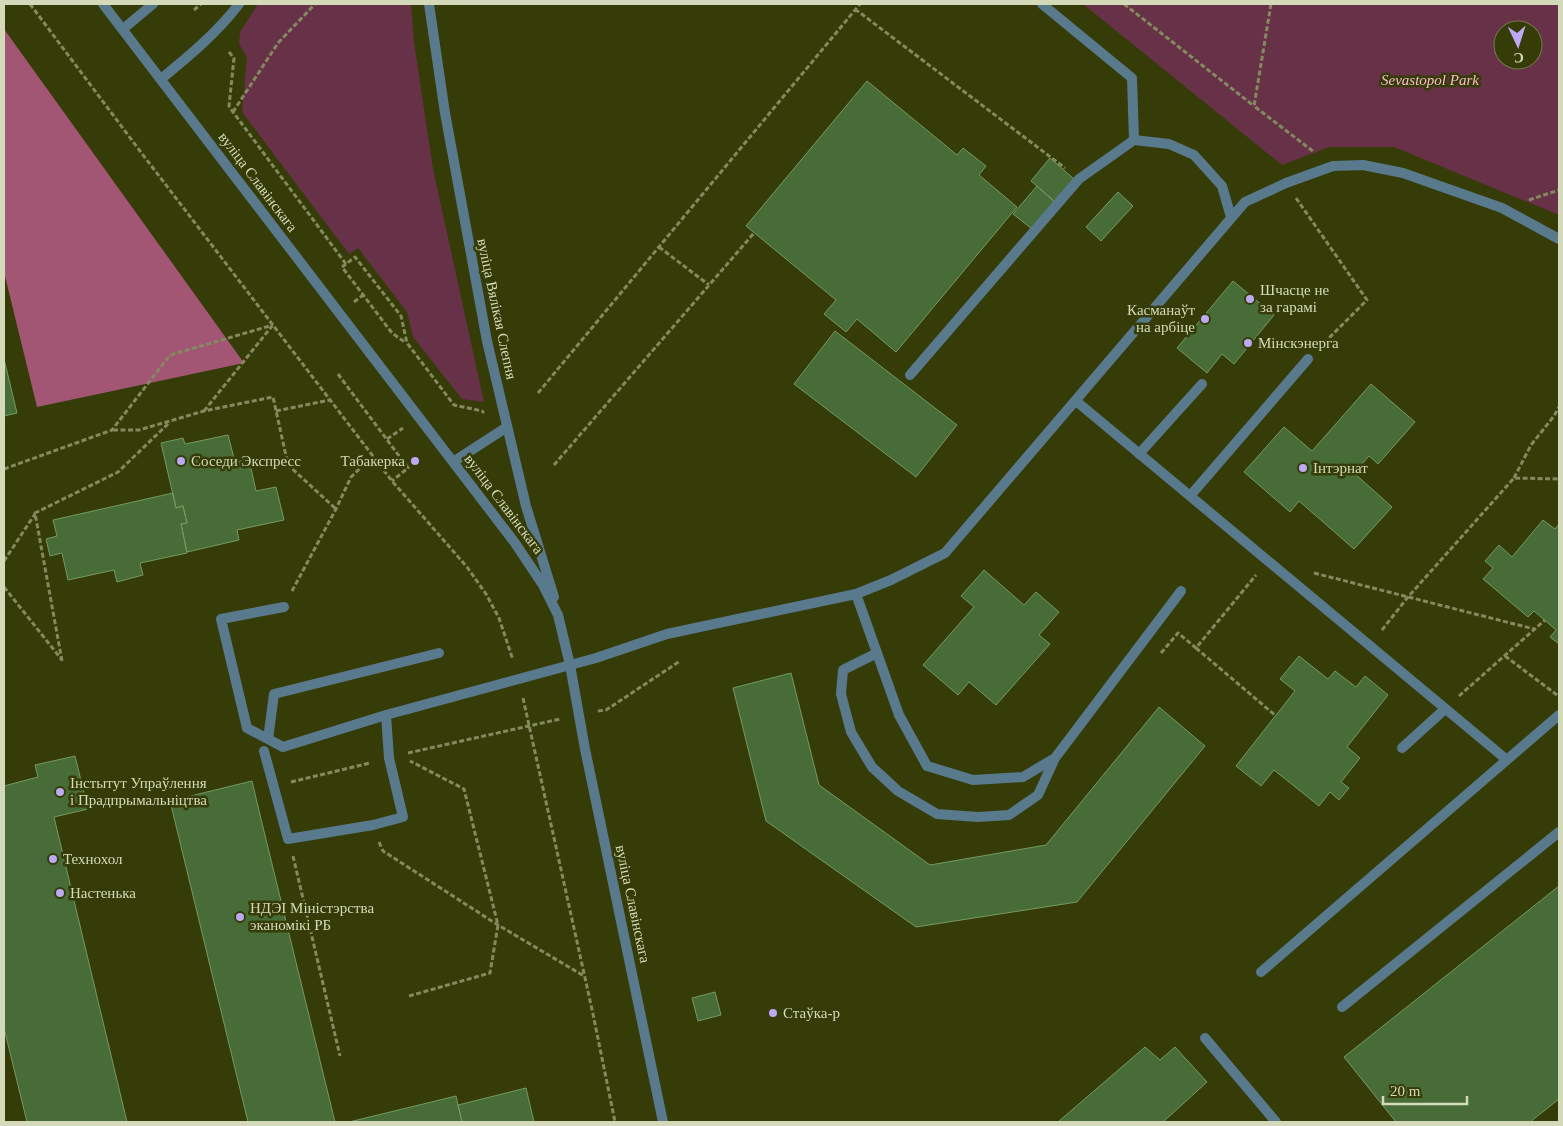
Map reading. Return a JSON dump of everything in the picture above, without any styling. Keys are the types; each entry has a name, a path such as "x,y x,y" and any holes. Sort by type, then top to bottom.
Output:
{"street":[{"name":"вуліца Славінскага","path":"103,4 454,462 532,567 558,615 570,665 589,769 663,1122"},
{"path":"123,29 153,4"},
{"path":"161,79 206,40 227,19 238,4"},
{"name":"вуліца Вялікая Слепня","path":"429,4 445,113 487,341 526,506 558,615"},
{"path":"1042,4 1132,78 1134,140"},
{"path":"910,375 1080,179 1134,140 1169,144 1194,155 1222,186 1231,217"},
{"path":"284,607 221,619 247,728 283,747 386,715 570,665 667,634 856,594 899,577 944,553 1245,202 1333,166 1363,165 1403,173 1502,208 1559,238"},
{"path":"1190,496 1308,359"},
{"path":"1139,454 1202,384"},
{"path":"1076,401 1507,760"},
{"path":"454,462 507,427"},
{"path":"877,653 844,670 841,694 851,732 872,766 898,791 937,814 978,817 1010,815 1038,795 1054,758 1181,591"},
{"path":"856,594 899,715 927,766 973,780 1023,777 1054,758"},
{"path":"268,739 274,694 439,653"},
{"path":"1402,748 1445,709"},
{"path":"264,751 288,839 373,825 403,817 386,715"},
{"path":"1261,972 1559,715"},
{"path":"1342,1007 1559,832"},
{"path":"1205,1038 1276,1122"}],"path":[{"path":"30,4 373,456 467,567 486,594 505,633 530,726 615,1122"},
{"path":"194,10 201,4"},
{"path":"233,112 278,43 315,4"},
{"path":"538,393 860,4"},
{"path":"1124,4 1333,166"},
{"path":"1254,106 1271,4"},
{"path":"856,9 1080,179"},
{"path":"229,52 234,58 229,106 346,264"},
{"path":"1286,184 1367,300 1308,359"},
{"path":"554,465 754,233"},
{"path":"659,246 710,285"},
{"path":"407,343 401,316 355,257 342,267 392,333 407,343 454,405 482,411 485,415"},
{"path":"204,411 272,325"},
{"path":"112,430 170,356 272,325"},
{"path":"338,374 408,468 392,480"},
{"path":"4,469 112,430 139,430 204,411 273,397 288,465 336,509"},
{"path":"276,412 330,400"},
{"path":"1370,646 1408,597 1514,478 1531,446 1559,407"},
{"path":"4,561 35,513 118,472 170,422"},
{"path":"284,607 351,477 373,456"},
{"path":"1514,478 1559,478"},
{"path":"4,586 62,661 35,513"},
{"path":"1196,648 1267,561"},
{"path":"1305,570 1534,630"},
{"path":"1445,709 1545,620"},
{"path":"1159,656 1178,633 1276,716"},
{"path":"1505,656 1559,697"},
{"path":"274,787 394,756 580,714 606,710 680,661"},
{"path":"394,756 464,789 498,925 490,973 409,996"},
{"path":"373,825 383,851 498,925 584,976"},
{"path":"288,839 340,1056"}],"green space":[{"path":"258,4 411,4 414,42 433,169 484,402 462,399 413,337 407,312 358,248 349,254 242,112 247,57 239,44 240,32"},
{"name":"Sevastopol Park","path":"1083,4 1559,4 1559,215 1394,147 1329,147 1282,165"}],"shaded area":[{"path":"4,29 244,363 37,407 4,272"}],"building":[{"path":"867,81 957,155 963,148 986,166 979,175 1017,207 896,352 857,319 846,332 824,314 836,300 746,226"},
{"path":"1050,158 1074,179 1055,202 1031,181"},
{"path":"1037,186 1055,202 1032,229 1013,214"},
{"path":"1118,192 1133,206 1101,241 1086,227"},
{"path":"1233,281 1274,315 1234,364 1222,354 1207,373 1177,348"},
{"path":"835,331 957,425 916,477 794,384"},
{"path":"4,359 17,413 4,416"},
{"name":"Інтэрнат","path":"1371,384 1415,422 1378,464 1369,456 1354,473 1392,507 1354,549 1299,501 1290,512 1244,472 1284,427 1312,451"},
{"path":"228,435 235,462 249,459 256,491 276,487 284,520 237,530 239,540 187,552 181,524 187,523 183,506 176,508 161,443 183,438 185,444"},
{"path":"173,493 176,508 183,506 187,523 181,524 187,553 140,563 143,575 117,582 114,570 68,580 62,553 50,556 46,539 57,536 53,520"},
{"path":"1543,520 1555,529 1559,524 1559,644 1550,637 1556,630 1534,611 1528,617 1483,579 1493,568 1485,561 1499,545 1512,557"},
{"path":"984,570 1024,605 1036,592 1059,612 1039,635 1050,644 996,705 969,682 958,695 923,665 974,607 961,596"},
{"path":"1299,656 1328,679 1335,671 1356,687 1365,676 1388,695 1347,747 1360,758 1341,782 1349,788 1339,800 1330,792 1319,806 1274,770 1261,786 1236,766 1295,691 1280,679"},
{"path":"791,673 819,785 930,865 1046,845 1159,707 1205,746 1077,902 916,927 766,821 733,688"},
{"path":"75,756 88,809 54,817 127,1122 27,1122 4,1028 4,786 38,777 35,765"},
{"path":"252,781 335,1122 248,1122 170,801"},
{"path":"1559,886 1559,1099 1530,1122 1396,1122 1344,1057"},
{"path":"715,992 721,1015 698,1021 692,998"},
{"path":"1145,1047 1160,1060 1175,1047 1207,1082 1163,1122 1058,1122"},
{"path":"526,1088 534,1122 462,1122 458,1105"},
{"path":"456,1096 462,1122 349,1122"}],"place":[{"name":"Шчасце не за гарамі","path":"1250,299"},
{"name":"Касманаўт на арбіце","path":"1205,319"},
{"name":"Мінскэнерга","path":"1248,343"},
{"name":"Соседи Экспресс","path":"181,461"},
{"name":"Табакерка","path":"415,461"},
{"name":"Інтэрнат","path":"1303,468"},
{"name":"Інстытут Упраўлення і Прадпрымальніцтва","path":"60,792"},
{"name":"Технохол","path":"53,859"},
{"name":"Настенька","path":"60,893"},
{"name":"НДЭІ Міністэрства эканомікі РБ","path":"240,917"},
{"name":"Стаўка-р","path":"773,1013"}]}
